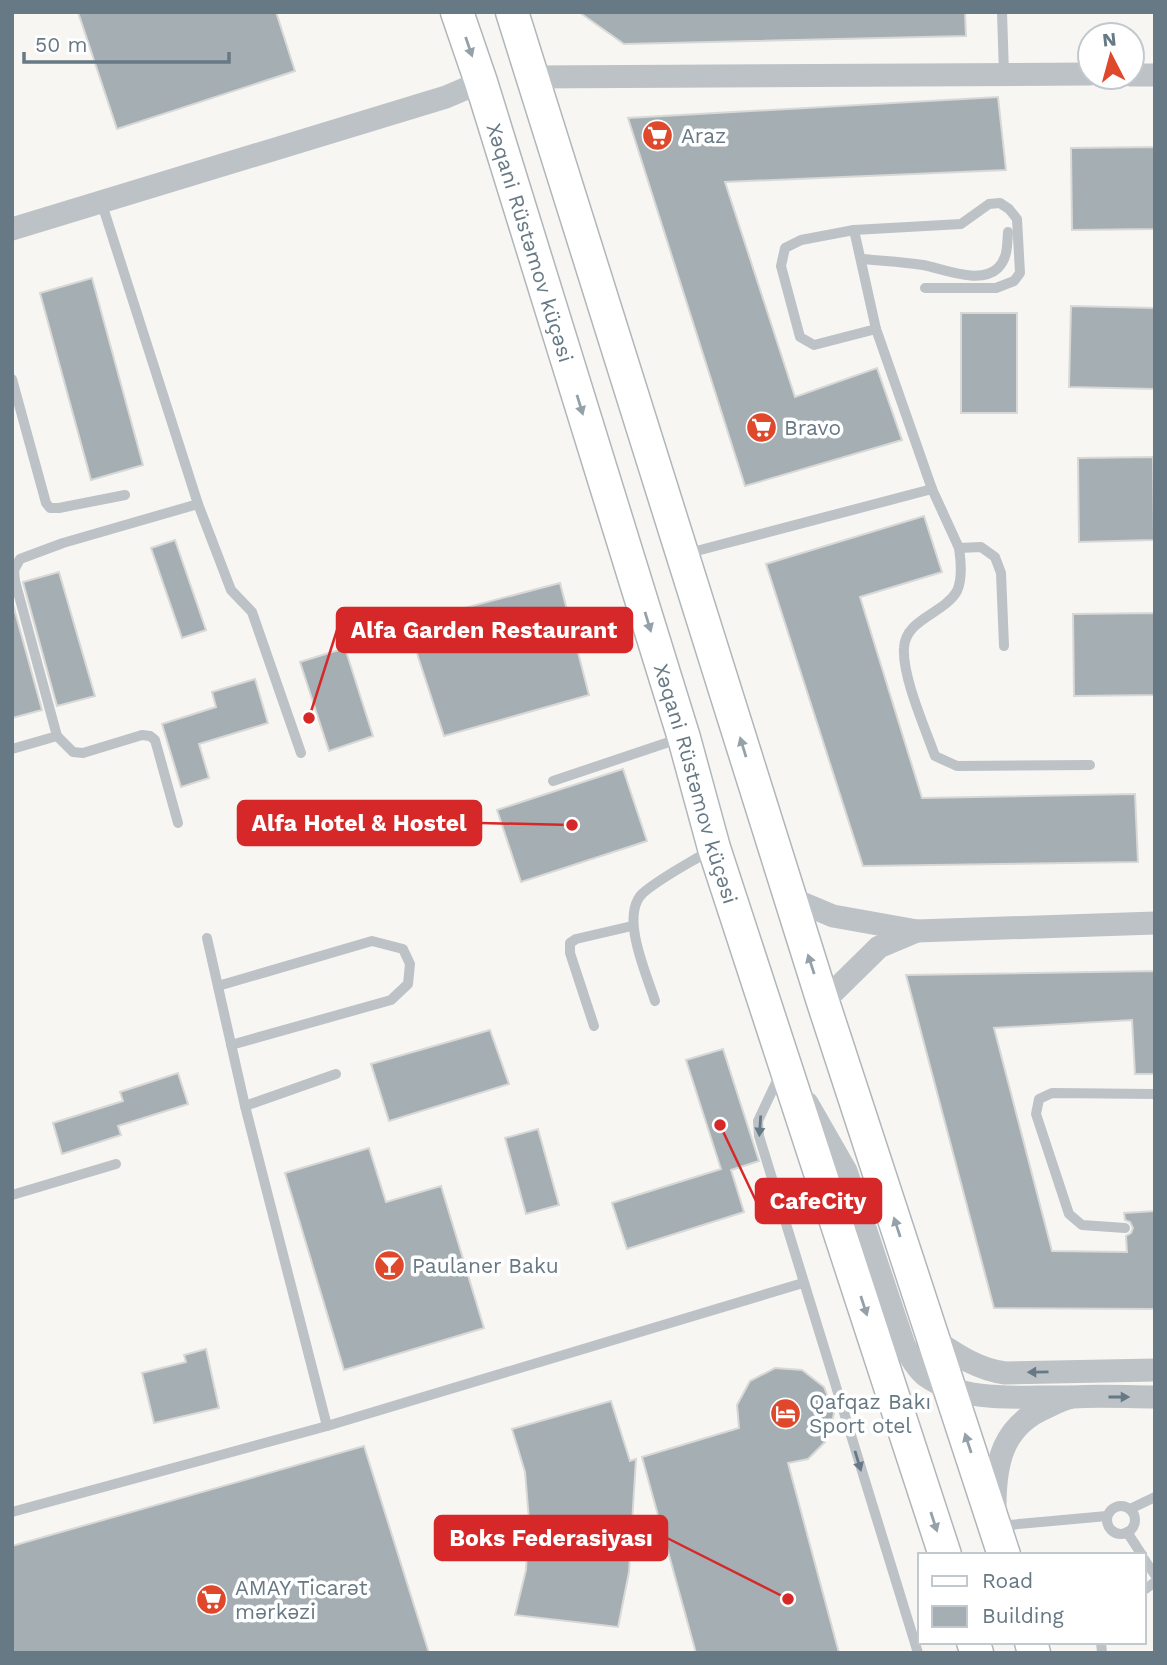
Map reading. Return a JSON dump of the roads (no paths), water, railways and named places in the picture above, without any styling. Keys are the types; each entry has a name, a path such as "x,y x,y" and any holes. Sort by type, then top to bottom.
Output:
{"main road":[{"name":"Xəqani Rüstəmov küçəsi","path":"457,12 684,738 714,848 944,1553"},
{"path":"512,12 823,1002 1000,1540"}],"street":[{"path":"531,77 1076,74"},
{"path":"12,229 446,97 481,82"},
{"path":"790,898 833,916 917,931 1155,923"},
{"path":"823,1002 879,947 917,931"},
{"path":"785,1064 846,1171 904,1345 914,1363 927,1376 961,1391 992,1395 1155,1397"},
{"path":"933,1339 967,1362 996,1371 1155,1370"},
{"path":"1000,1540 995,1476 1008,1438 1023,1422 1040,1410 1070,1397"}],"lane":[{"path":"1002,12 1004,74"},
{"path":"101,201 198,504 231,590 252,612 301,753"},
{"path":"876,329 814,345 800,337 781,266 785,248 801,240 855,230 961,224 989,204 1000,203 1009,209 1017,219 1020,273 1014,281 996,288 925,288"},
{"path":"855,230 876,329 932,489 959,548 961,566 957,590 944,606 908,632 903,648 909,679 935,756 957,766 1090,765"},
{"path":"862,259 924,265 966,274 987,274 997,269 1006,257 1008,232"},
{"path":"12,379 46,503 50,508 125,495"},
{"path":"682,555 932,489"},
{"path":"178,823 155,740 150,736 142,735 83,753 73,752 57,736 14,570 20,559 63,543 198,504"},
{"path":"959,548 981,547 995,557 1001,573 1004,646"},
{"path":"12,749 57,736"},
{"path":"553,781 684,738"},
{"path":"655,1002 632,926 634,909 641,895 714,848"},
{"path":"594,1026 570,953 570,943 576,939 632,926"},
{"path":"207,938 245,1106 327,1426"},
{"path":"218,986 372,941 402,949 410,964 408,984 391,1000 231,1045"},
{"path":"785,1064 758,1121 759,1136 918,1653"},
{"path":"245,1106 336,1074"},
{"path":"1125,1228 1082,1225 1069,1214 1035,1115 1040,1098 1052,1093 1155,1094"},
{"path":"12,1195 116,1164"},
{"path":"12,1512 327,1426 803,1283"},
{"path":"1130,1509 1134,1524 1127,1532 1117,1534 1112,1531 1108,1527 1107,1516 1110,1511 1120,1506 1130,1509 1155,1497"},
{"path":"1000,1540 1107,1516"},
{"path":"1127,1532 1140,1553"}],"place":[{"name":"Araz","path":"658,135"},
{"name":"Bravo","path":"761,427"},
{"name":"Alfa Garden Restaurant","path":"309,718"},
{"name":"Alfa Hotel & Hostel","path":"572,825"},
{"name":"CafeCity","path":"720,1125"},
{"name":"Paulaner Baku","path":"389,1265"},
{"name":"Qafqaz Bakı Sport otel","path":"786,1413"},
{"name":"AMAY Ticarət mərkəzi","path":"212,1599"},
{"name":"Boks Federasiyası","path":"788,1599"}]}
